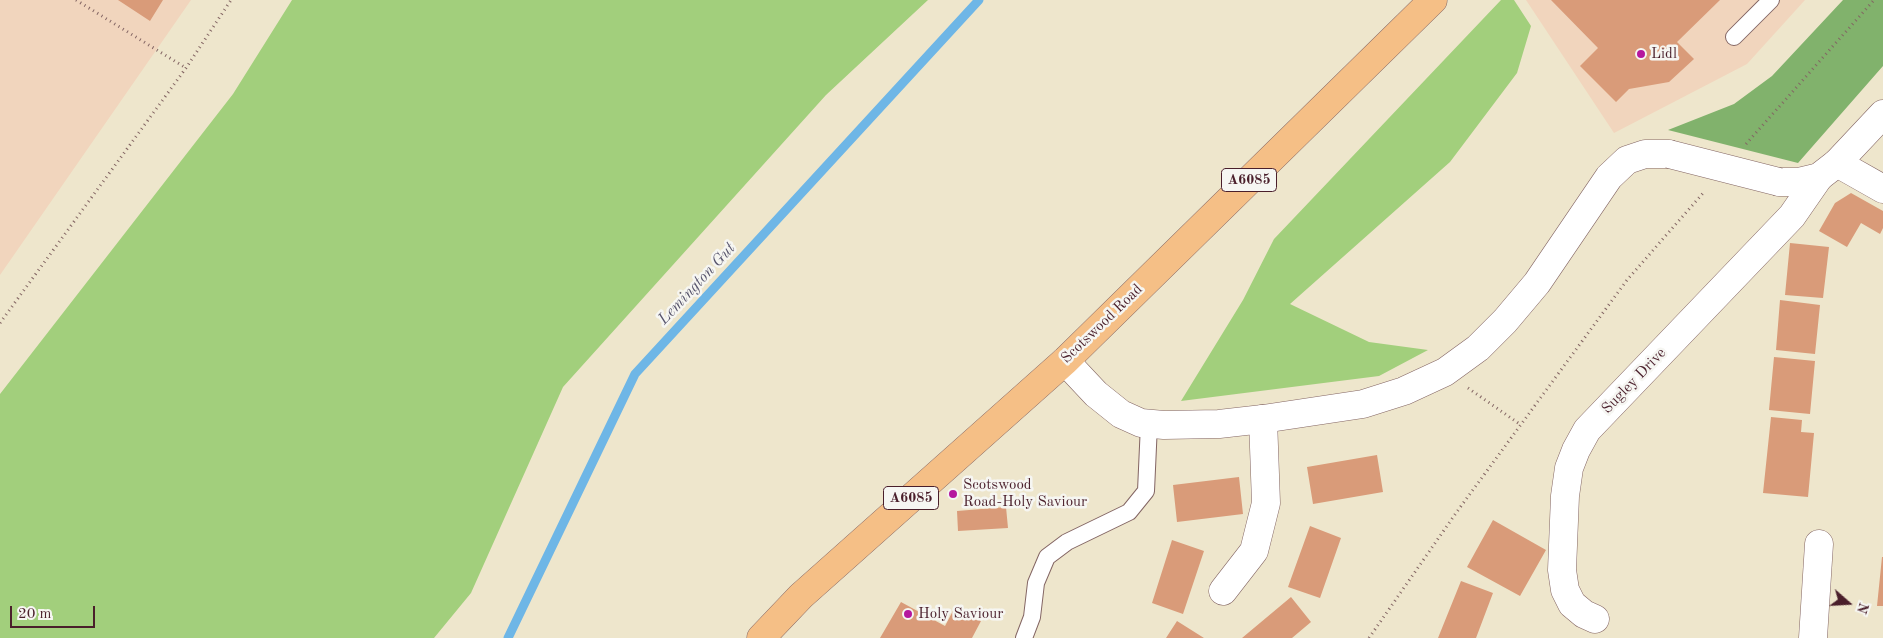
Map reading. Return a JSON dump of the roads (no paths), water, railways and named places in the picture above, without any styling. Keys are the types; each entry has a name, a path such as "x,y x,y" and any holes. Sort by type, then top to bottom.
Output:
{"main road":[{"name":"Scotswood Road","path":"761,638 801,596 1065,360 1433,0"}],"street":[{"name":"Sugley Drive","path":"1595,619 1584,614 1572,604 1565,590 1562,570 1569,468 1587,430 1792,216 1828,170 1883,114"},
{"path":"1065,360 1096,394 1121,414 1141,423 1164,426 1219,424 1363,404 1404,391 1445,372 1478,348 1505,321 1537,283 1609,178 1627,160 1645,154 1669,154 1778,182 1798,182 1828,170 1883,189"},
{"path":"1223,591 1254,551 1266,503 1263,419"},
{"path":"1813,638 1819,544"}],"lane":[{"path":"1734,37 1771,0"},
{"path":"1024,638 1032,617 1036,583 1048,557 1067,542 1129,512 1146,491 1149,424"}],"waterway":[{"name":"Lemington Gut","path":"508,638 635,374 979,0"}],"place":[{"name":"Lidl","path":"1641,54"},
{"name":"Scotswood Road-Holy Saviour","path":"953,494"},
{"name":"Holy Saviour","path":"908,614"}]}
